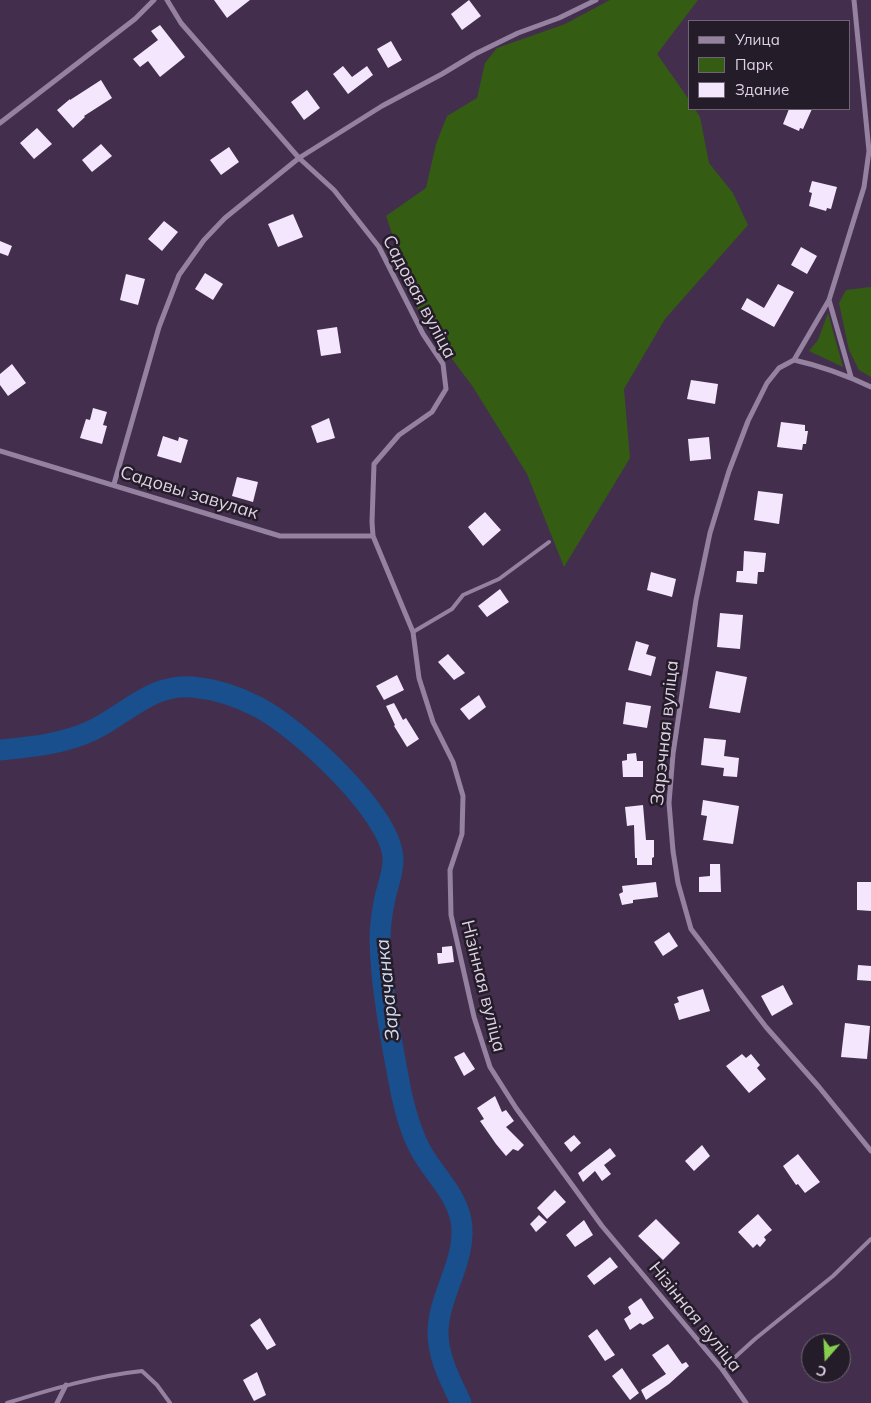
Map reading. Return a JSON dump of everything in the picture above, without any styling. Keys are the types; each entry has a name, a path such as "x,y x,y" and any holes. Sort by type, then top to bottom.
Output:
{"street":[{"path":"0,123 134,20 154,0"},
{"name":"Садовая вуліца","path":"167,0 181,23 299,158 334,190 379,247 423,334 443,364 446,388 432,412 399,435 374,464 372,522 374,536"},
{"path":"114,484 159,327 179,275 204,240 225,218 299,158 375,110 475,54 518,33 559,18 596,0"},
{"path":"854,0 869,151 864,187 829,300 794,360 815,364 851,377 871,387"},
{"path":"829,300 851,377"},
{"name":"Зарэчная вуліца","path":"794,360 779,368 767,383 748,421 710,532 696,600 674,746 669,803 673,851 678,883 691,929 766,1027 871,1150"},
{"name":"Садовы завулак","path":"0,451 114,484 280,536 374,536"},
{"name":"Нізінная вуліца","path":"374,536 412,632 419,678 434,722 453,762 463,796 462,834 450,870 451,915 474,1017 490,1067 516,1108 602,1226 722,1369 746,1403"},
{"path":"57,1403 66,1385"}],"lane":[{"path":"412,632 452,609 463,595 499,579 549,542"},
{"path":"722,1369 755,1339 833,1276 871,1239"},
{"path":"8,1403 66,1385 112,1374 142,1371 157,1385 170,1403"}],"green space":[{"path":"610,0 698,0 657,54 688,98 688,110 696,110 700,117 709,163 733,193 748,225 665,319 624,389 630,458 564,567 527,474 473,387 420,316 386,216 426,188 436,144 447,116 477,98 485,63 497,48 565,24"},
{"path":"871,287 871,377 859,370 849,350 839,303 846,290"},
{"path":"828,313 843,367 809,351 818,340"}],"building":[{"path":"214,0 250,0 227,18"},
{"path":"469,0 481,16 462,30 451,14"},
{"path":"160,25 185,57 160,77 148,61 140,67 133,59 158,40 151,31"},
{"path":"391,41 402,60 388,68 377,49"},
{"path":"343,66 352,77 367,66 373,75 348,94 333,74"},
{"path":"101,80 112,98 84,116 73,128 57,110 70,99"},
{"path":"307,90 320,108 304,120 291,102"},
{"path":"789,110 812,110 803,129 800,128 799,131 783,124"},
{"path":"37,128 52,144 34,159 20,143"},
{"path":"101,144 112,156 92,172 82,160"},
{"path":"229,147 239,162 221,175 210,160"},
{"path":"812,181 837,187 831,209 827,208 826,211 809,206 812,193 809,192"},
{"path":"293,214 303,237 278,247 268,224"},
{"path":"164,221 178,232 162,251 148,239"},
{"path":"0,241 12,246 8,256 0,253"},
{"path":"801,247 817,256 807,274 791,265"},
{"path":"205,273 223,284 213,300 195,289"},
{"path":"126,274 145,279 138,305 120,300"},
{"path":"778,284 794,292 774,327 741,309 747,298 764,308"},
{"path":"337,327 341,353 321,356 317,330"},
{"path":"12,364 26,383 8,396 0,385 0,374"},
{"path":"691,380 718,384 715,404 687,399"},
{"path":"93,408 107,412 103,425 107,426 102,444 80,438 86,419 90,420"},
{"path":"329,418 335,438 317,443 311,426"},
{"path":"781,422 805,425 805,431 808,431 806,444 803,444 802,450 777,447"},
{"path":"163,436 178,441 179,437 188,440 181,463 157,456"},
{"path":"709,437 711,459 690,461 688,439"},
{"path":"237,477 258,482 253,502 232,496"},
{"path":"758,491 783,494 779,524 754,520"},
{"path":"485,512 501,530 483,546 468,527"},
{"path":"744,551 766,553 764,572 758,572 757,584 736,582 737,571 743,571"},
{"path":"651,572 676,579 672,597 647,590"},
{"path":"500,589 509,602 487,617 478,606"},
{"path":"720,613 743,615 740,649 717,647"},
{"path":"636,641 649,645 646,654 656,657 651,676 628,670"},
{"path":"448,654 465,673 454,680 438,662"},
{"path":"716,671 747,677 740,713 709,708"},
{"path":"397,675 404,690 384,700 376,686"},
{"path":"479,695 486,707 469,720 460,709"},
{"path":"626,702 651,706 647,728 623,724"},
{"path":"394,703 403,720 406,718 419,739 407,747 394,726 386,706"},
{"path":"704,738 726,740 724,756 739,758 737,777 723,776 724,768 701,765"},
{"path":"636,753 637,761 643,761 643,777 623,777 622,761 627,760 627,754"},
{"path":"703,800 739,806 733,844 703,840 707,816 701,815"},
{"path":"643,805 646,840 654,840 652,865 637,865 634,825 627,826 625,807"},
{"path":"710,864 720,864 721,892 699,892 699,877 710,876"},
{"path":"656,882 658,897 633,900 633,903 622,905 619,894 623,892 622,886"},
{"path":"857,882 871,882 871,911 857,910"},
{"path":"669,932 678,946 663,956 654,942"},
{"path":"452,946 454,962 438,964 437,953 442,953 442,947"},
{"path":"858,965 871,966 871,981 857,980"},
{"path":"783,985 793,1004 772,1016 761,996"},
{"path":"703,989 710,1011 679,1020 674,1004 679,1002 677,997"},
{"path":"845,1023 870,1026 867,1059 841,1057"},
{"path":"464,1052 475,1069 464,1076 454,1057"},
{"path":"742,1054 746,1058 751,1054 760,1065 757,1068 766,1079 749,1093 726,1066"},
{"path":"495,1096 502,1112 506,1110 514,1121 506,1127 524,1145 518,1151 513,1149 506,1156 480,1121 484,1119 477,1108"},
{"path":"574,1135 581,1143 571,1152 564,1143"},
{"path":"702,1145 710,1156 694,1171 685,1161"},
{"path":"610,1148 616,1156 604,1165 611,1174 602,1181 595,1171 583,1182 578,1173"},
{"path":"798,1154 820,1182 805,1193 798,1184 796,1185 783,1166"},
{"path":"555,1190 566,1202 547,1219 537,1208"},
{"path":"758,1214 772,1230 764,1237 766,1240 760,1247 757,1244 753,1248 738,1232"},
{"path":"539,1215 547,1222 536,1232 530,1224"},
{"path":"656,1219 680,1243 663,1260 638,1236"},
{"path":"584,1220 593,1235 575,1247 566,1235"},
{"path":"610,1257 618,1267 594,1285 587,1276"},
{"path":"641,1298 654,1318 643,1325 640,1323 630,1330 624,1319 631,1314 628,1307"},
{"path":"260,1318 276,1345 267,1350 250,1325"},
{"path":"597,1329 615,1355 605,1361 588,1336"},
{"path":"668,1344 682,1364 686,1362 689,1366 669,1384 646,1400 641,1390 666,1374 652,1355"},
{"path":"622,1368 639,1393 630,1400 612,1376"},
{"path":"257,1372 266,1395 254,1401 243,1380"}],"waterway":[{"name":"Зарачанка","path":"0,750 24,748 71,739 93,730 140,701 165,690 178,687 209,689 234,696 258,707 295,732 339,772 376,817 388,838 393,857 392,872 382,914 380,940 385,997 401,1092 407,1117 416,1141 424,1156 451,1194 461,1220 462,1235 460,1249 439,1319 438,1333 440,1351 449,1378 461,1403"}]}
